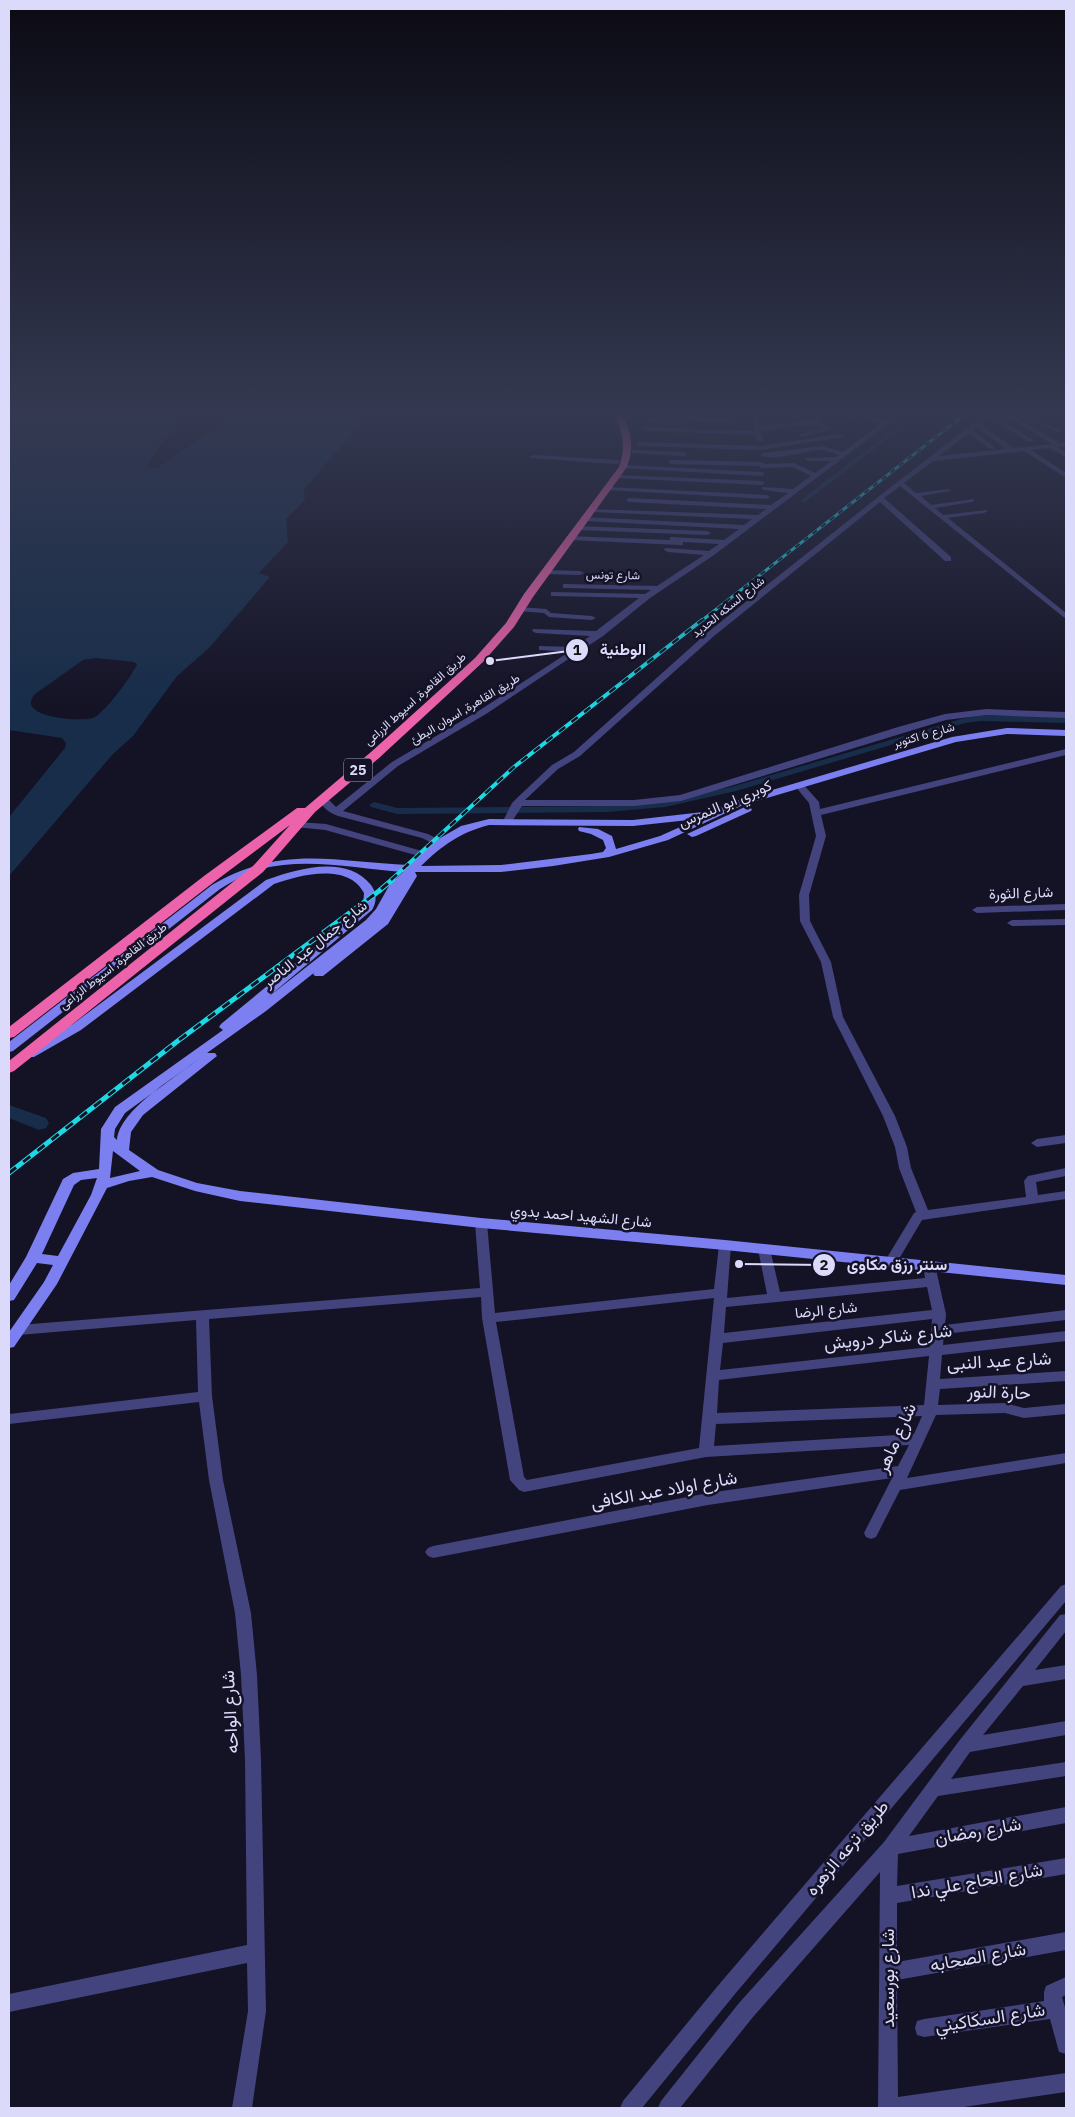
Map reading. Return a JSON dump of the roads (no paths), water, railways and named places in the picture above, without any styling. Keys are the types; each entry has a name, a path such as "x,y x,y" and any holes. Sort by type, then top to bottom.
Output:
{"highway":[{"name":"طريق القاهرة, اسيوط الزراعى","path":"9,1034 209,879 293,818 468,664 505,624 514,610 515,598 580,514"},
{"name":"طريق القاهرة, اسيوط الزراعى","path":"9,1068 118,979 246,881 272,856 323,798 375,755 474,665 522,609 589,514"}],"street":[{"path":"580,526 630,514"},
{"name":"طريق القاهرة, اسوان البطئ","path":"336,812 396,764 516,691 578,650 647,596 724,544 763,514"},
{"name":"شارع السكه الحديد","path":"513,812 555,767 577,754 711,634 860,514"},
{"path":"898,514 948,559"},
{"path":"938,514 1066,617"},
{"path":"945,519 977,514"},
{"path":"580,526 759,517"},
{"path":"580,526 746,527"},
{"path":"580,526 736,534"},
{"path":"580,526 724,544"},
{"path":"580,526 711,553"},
{"path":"547,572 580,573"},
{"name":"شارع تونس","path":"566,586 660,588"},
{"path":"554,594 647,596"},
{"path":"522,609 546,611 550,615 592,618"},
{"path":"536,631 600,634"},
{"path":"542,648 578,650"},
{"path":"513,812 681,798 945,717 986,712 1066,714"},
{"name":"شارع 6 اكتوبر","path":"796,788 939,743 972,735 1017,731 1066,733"},
{"path":"817,812 1066,752"},
{"path":"796,788 814,802 822,836 804,895 805,921 826,962 838,1017 889,1116 901,1147 905,1168 923,1214"},
{"name":"كوبري ابو النمرس","path":"9,1048 216,887 233,876 253,867 300,860 479,873 607,854 664,838 714,814 778,791 796,788"},
{"name":"كوبري ابو النمرس","path":"22,1057 51,1043 77,1027 261,887 288,875 307,871 336,870 423,877 560,869 644,852 680,840 796,788"},
{"path":"323,798 325,804 336,812 420,835 439,843"},
{"name":"شارع جمال عبد الناصر","path":"9,1343 63,1261 93,1206 103,1179 108,1129 120,1110 262,1008 376,917 394,886 439,843 465,828 488,822 513,812 633,823 714,814"},
{"path":"298,825 319,826 426,855"},
{"name":"شارع جمال عبد الناصر","path":"122,1152 124,1132 138,1112 250,1028 377,928 389,916 412,876 464,834 479,828 498,826 587,829 608,838 611,848 607,854"},
{"path":"200,1054 216,1035 237,1016 357,917 370,904 369,891 358,880 336,870"},
{"name":"شارع الثورة","path":"977,910 1066,907"},
{"path":"1012,923 1066,922"},
{"name":"شارع الشهيد احمد بدوي","path":"107,1138 122,1152 153,1173 195,1187 240,1196 481,1223 725,1245 1066,1280"},
{"path":"1038,1143 1066,1139"},
{"path":"1033,1200 1030,1181 1032,1179 1066,1172"},
{"path":"9,1296 32,1258 70,1180 78,1176 103,1179 153,1173"},
{"path":"891,1262 915,1220 923,1214 1066,1195"},
{"path":"481,1223 489,1318 517,1480 520,1484 527,1486 706,1452 919,1440"},
{"path":"706,1452 725,1245"},
{"path":"764,1249 774,1297"},
{"path":"32,1258 63,1261"},
{"name":"شارع ماهر","path":"871,1533 919,1440 930,1410 934,1384 939,1314 929,1265"},
{"path":"489,1318 719,1298 774,1297 933,1282"},
{"path":"19,1330 486,1292"},
{"name":"شارع الرضا","path":"716,1339 939,1314"},
{"path":"939,1330 1066,1315"},
{"name":"شارع الواحه","path":"202,1316 205,1396 216,1480 243,1613 249,1675 253,1760 257,2011 242,2108"},
{"name":"شارع شاكر درويش","path":"713,1376 1066,1336"},
{"name":"شارع عبد النبى","path":"934,1384 1066,1376"},
{"path":"9,1419 205,1396"},
{"name":"حارة النور","path":"709,1419 1005,1408 1024,1413 1066,1409"},
{"path":"895,1485 1066,1458"},
{"name":"شارع اولاد عبد الكافى","path":"433,1552 708,1499 902,1471"},
{"name":"طريق ترعه الزهره","path":"630,2108 728,1988 1066,1590"},
{"name":"طريق ترعه الزهره","path":"668,2108 746,2010 890,1848 966,1746 1066,1620"},
{"path":"1018,1680 1066,1672"},
{"path":"966,1746 1066,1728"},
{"path":"935,1789 1066,1769"},
{"name":"شارع رمضان","path":"890,1848 1066,1815"},
{"name":"شارع بورسعيد","path":"889,2108 888,1896 890,1848"},
{"name":"شارع الحاج علي ندا","path":"888,1896 1066,1866"},
{"name":"شارع الصحابه","path":"889,1972 1066,1941"},
{"path":"9,2003 257,1952"},
{"name":"شارع السكاكيني","path":"924,2028 1050,2010 1055,2004 1053,1992 1066,1986"},
{"path":"1055,2004 1066,2044"},
{"path":"889,2108 1066,2083"}],"water":[{"path":"9,514 291,514 286,519 288,542 259,573 270,577 209,648 177,676 133,736 112,755 9,876 9,817 65,748 66,743 62,738 9,730","holes":["96,658 134,662 137,664 124,685 104,710 93,718 63,718 41,713 33,708 31,702 35,694 83,660"]}],"waterway":[{"path":"374,805 397,811 607,809 665,804 733,789 964,721 980,718 1066,720"},
{"path":"9,1111 39,1123"}],"railway":[{"path":"700,622 838,514"},
{"path":"391,880 514,767 702,620"},
{"path":"9,1173 179,1040 393,879"}],"place":[{"name":"الوطنية","path":"490,661"},
{"name":"سنتر رزق مكاوى","path":"739,1264"}]}
